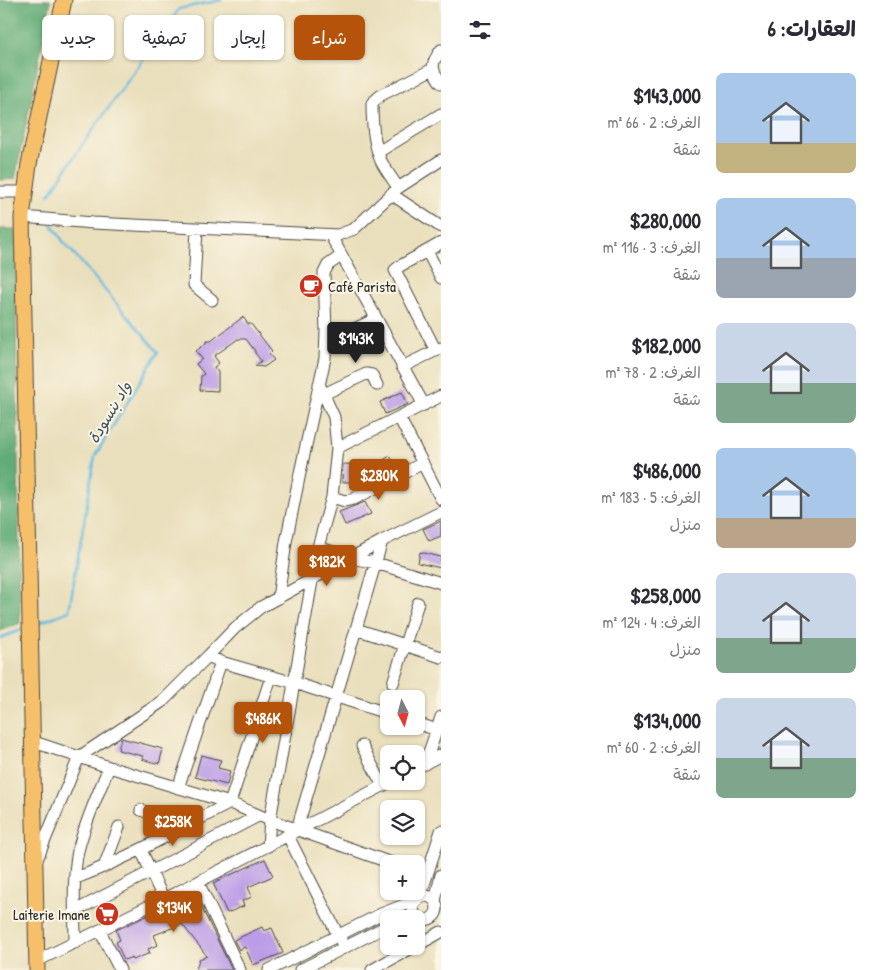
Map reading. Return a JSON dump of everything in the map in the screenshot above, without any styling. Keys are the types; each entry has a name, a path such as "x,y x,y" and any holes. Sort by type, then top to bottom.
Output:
{"main road":[{"path":"37,966 22,217 24,192 41,104 64,0"}],"street":[{"path":"441,50 433,62 433,69 441,83"},
{"path":"433,69 374,101 372,110 378,152 394,191 441,228"},
{"path":"378,152 441,114"},
{"path":"22,217 331,236 343,234 354,229 394,191 441,160"},
{"path":"0,192 24,192"},
{"path":"197,229 194,285 212,300"},
{"path":"331,236 424,405"},
{"path":"402,368 439,350 395,270 441,243"},
{"path":"427,250 441,278"},
{"path":"278,598 286,542 322,389 326,342 324,273 332,261 341,256"},
{"path":"326,342 376,319"},
{"path":"322,389 366,374 372,376 377,385"},
{"path":"268,846 270,820 318,547 332,497 337,448 335,422 322,389"},
{"path":"337,448 441,397"},
{"path":"399,417 441,499"},
{"path":"332,497 345,502 354,499 423,462"},
{"path":"35,866 79,757 163,701 246,618 261,606 312,580 382,540 441,512"},
{"path":"344,947 295,831 382,540"},
{"path":"318,547 441,583"},
{"path":"393,684 418,603"},
{"path":"356,629 441,657"},
{"path":"208,656 221,662 295,683 380,711"},
{"path":"178,788 221,662"},
{"path":"76,878 141,850 230,803 271,677"},
{"path":"425,757 441,717"},
{"path":"425,726 437,730"},
{"path":"31,741 109,767 230,803 295,831 380,859"},
{"path":"362,746 380,773"},
{"path":"425,764 441,755"},
{"path":"76,943 76,862 82,835 109,767"},
{"path":"37,966 76,943 380,788"},
{"path":"141,810 184,826"},
{"path":"75,911 258,816"},
{"path":"104,867 119,827"},
{"path":"425,865 441,831"},
{"path":"141,850 164,898"},
{"path":"425,875 440,878 436,912 431,918 425,918"},
{"path":"198,882 240,970"},
{"path":"425,897 428,896 438,904"},
{"path":"269,970 338,935 416,900"},
{"path":"425,921 441,926"},
{"path":"300,970 380,929"},
{"path":"100,931 120,970"},
{"path":"425,941 441,932"},
{"path":"372,970 400,955"}],"green space":[{"path":"0,0 51,0 48,15 42,15 42,45 15,179 0,180"},
{"path":"0,229 15,229 20,623 0,631"}],"building":[{"path":"243,317 248,324 251,324 272,351 269,354 274,360 264,367 255,366 261,361 255,351 246,339 238,339 214,356 219,363 214,367 218,372 218,391 200,390 201,376 204,374 196,364 202,359 196,351 206,341 211,341"},
{"path":"364,333 369,344 356,351 350,339"},
{"path":"402,392 408,404 385,414 380,402"},
{"path":"390,456 397,468 381,476 375,465"},
{"path":"343,464 361,465 361,482 342,482"},
{"path":"365,502 371,514 345,525 339,512"},
{"path":"441,521 441,536 429,541 423,529"},
{"path":"420,552 441,557 441,568 418,563"},
{"path":"121,738 163,749 159,764 142,759 143,756 118,750"},
{"path":"201,755 221,760 218,768 230,771 227,785 195,777"},
{"path":"265,859 273,876 248,887 252,897 242,901 244,906 227,913 213,883"},
{"path":"195,894 232,970 196,970 199,959 207,956 182,924 154,935 158,945 148,949 150,953 133,960 132,957 124,960 116,942 120,940 116,930"},
{"path":"262,927 264,931 272,928 283,953 253,965 245,947 239,950 234,940"}],"waterway":[{"name":"واد بنسودة","path":"49,195 82,145 179,9 221,0"},
{"name":"واد بنسودة","path":"36,624 69,611 95,456 158,352 63,241 51,223"},
{"name":"واد بنسودة","path":"0,638 26,628"}],"place":[{"name":"Café Parista","path":"311,286"},
{"name":"Laiterie Imane","path":"107,914"}]}
